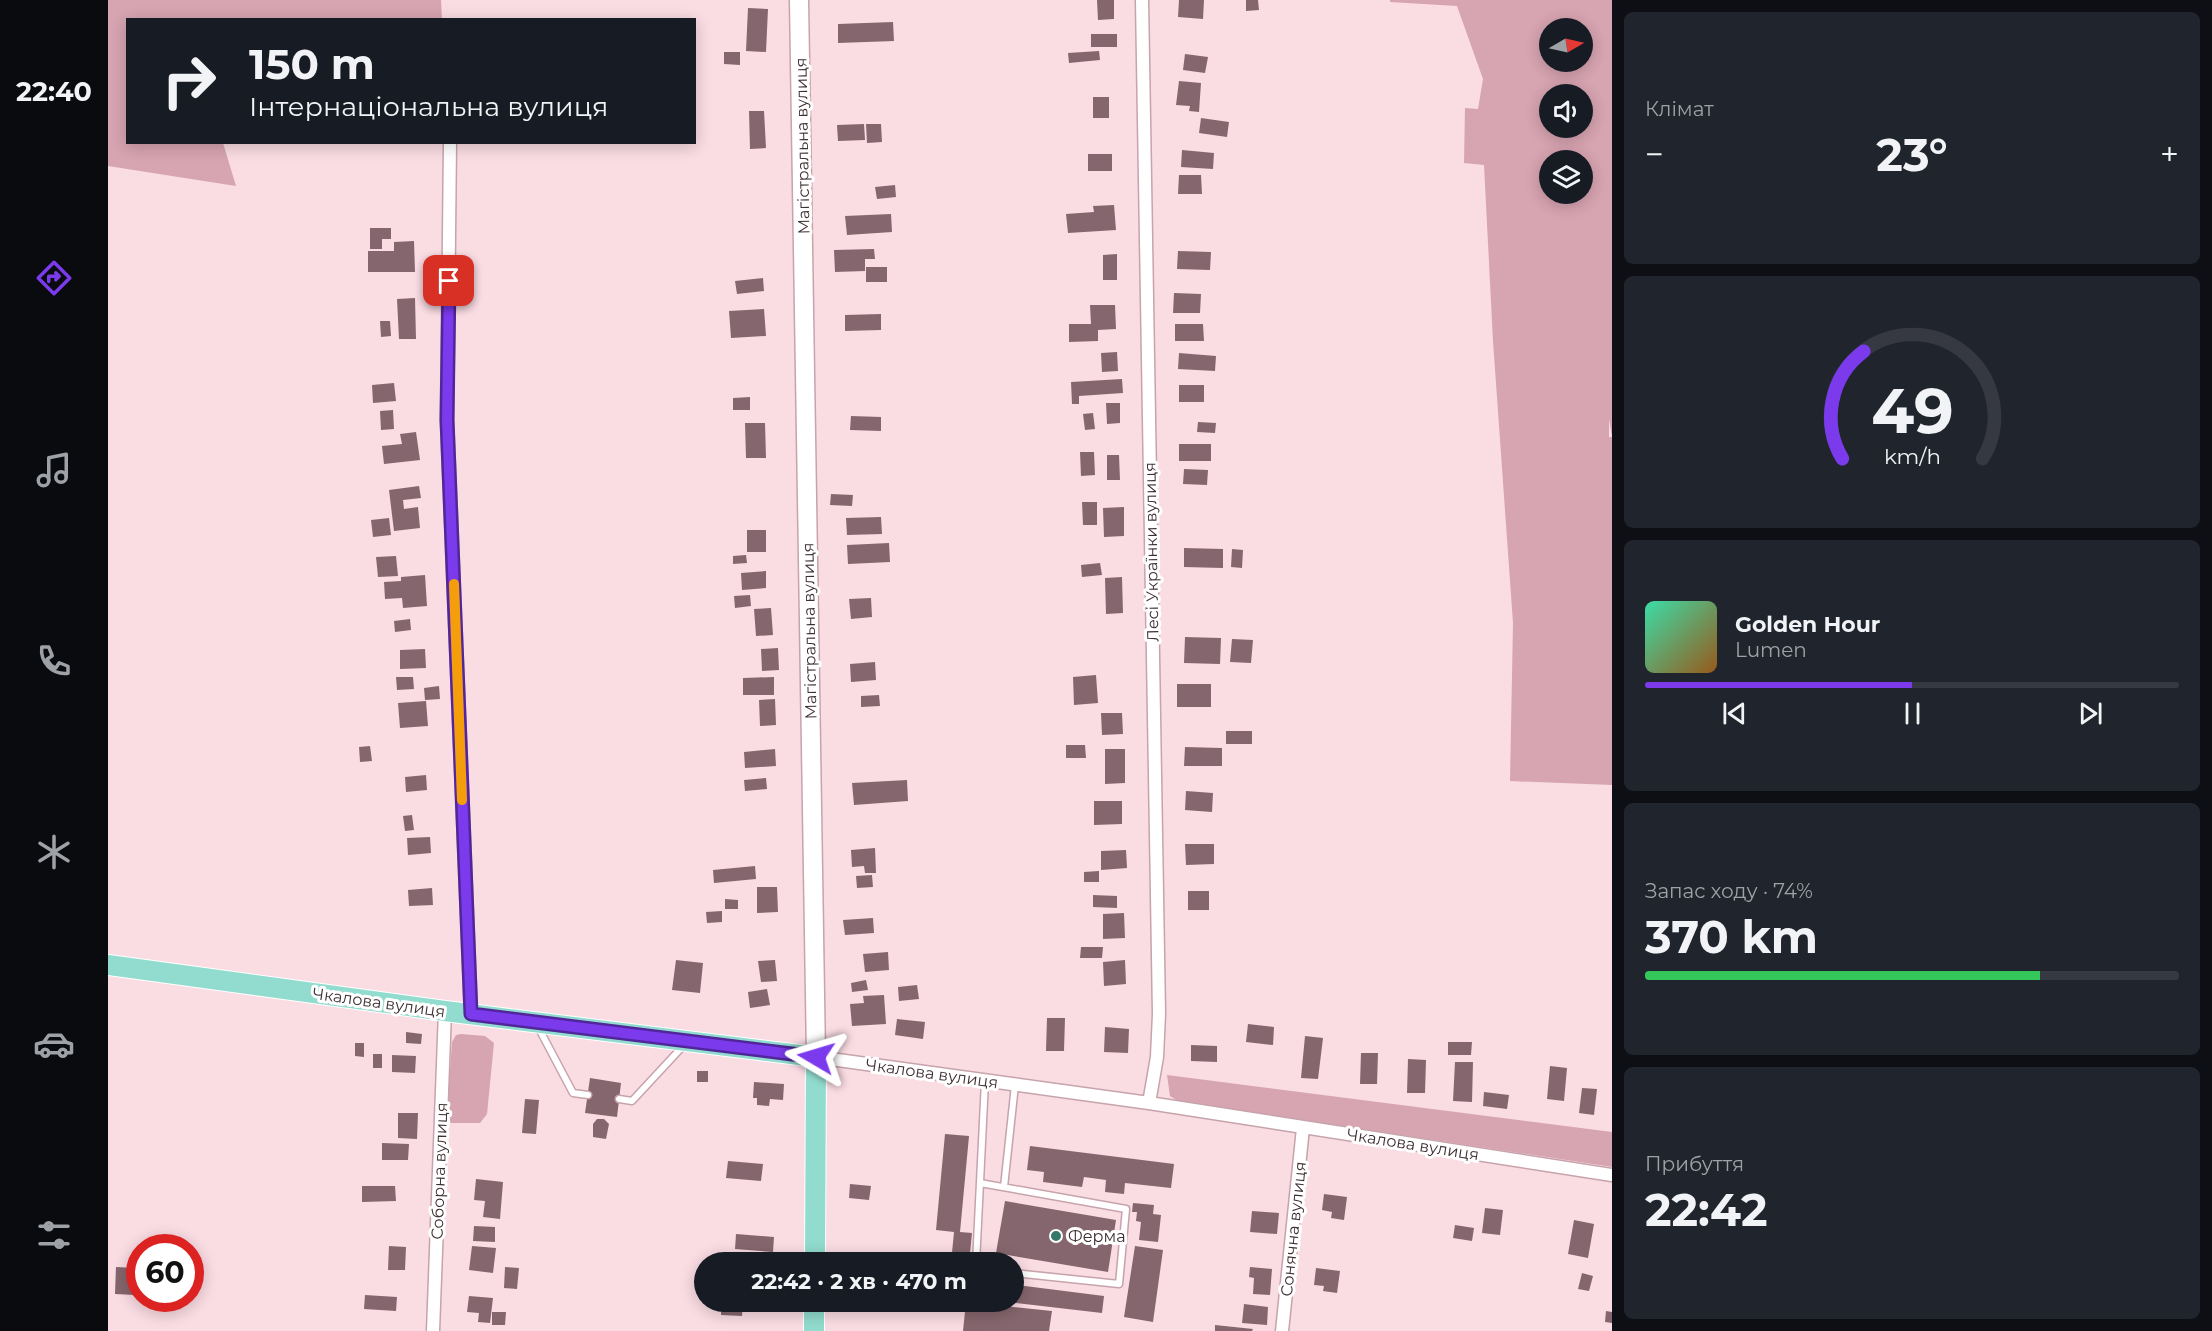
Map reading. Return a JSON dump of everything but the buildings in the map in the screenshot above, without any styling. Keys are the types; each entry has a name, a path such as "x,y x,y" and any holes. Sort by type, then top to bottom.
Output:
{"main road":[{"name":"Магістральна вулиця","path":"799,0 816,1057 815,1252"},
{"name":"Чкалова вулиця","path":"108,965 445,1011 816,1057"},
{"path":"814,1312 814,1331"}],"street":[{"name":"Лесі Українки вулиця","path":"1142,0 1159,1014 1157,1057 1149,1103"},
{"path":"450,144 447,420 471,1014"},
{"name":"Соборна вулиця","path":"433,1331 445,1011"},
{"name":"Чкалова вулиця","path":"816,1057 1149,1103 1612,1175"},
{"name":"Сонячна вулиця","path":"1282,1331 1303,1128"}],"lane":[{"path":"535,1022 573,1093 588,1095"},
{"path":"619,1099 632,1101 688,1041"},
{"path":"977,1252 986,1080"},
{"path":"1004,1187 1015,1084"},
{"path":"980,1183 1126,1209 1119,1284 1024,1274"}],"shaded area":[{"path":"108,0 441,0 442,18 126,18 126,144 223,144 236,186 108,166"},
{"path":"1390,0 1612,0 1612,436 1609,419 1609,437 1612,437 1612,785 1510,781 1513,623 1493,341 1484,165 1464,163 1465,108 1478,109 1483,79 1457,6 1390,2"},
{"path":"456,1035 485,1036 494,1043 487,1114 480,1123 451,1123 447,1115 452,1042"},
{"path":"1167,1075 1612,1132 1612,1167 1178,1101 1170,1096"}],"slow traffic":[{"path":"454,584 462,800"}],"place":[{"name":"Ферма","path":"1056,1236"}],"route":[{"path":"449,281 447,420 471,1014 816,1057"}]}
